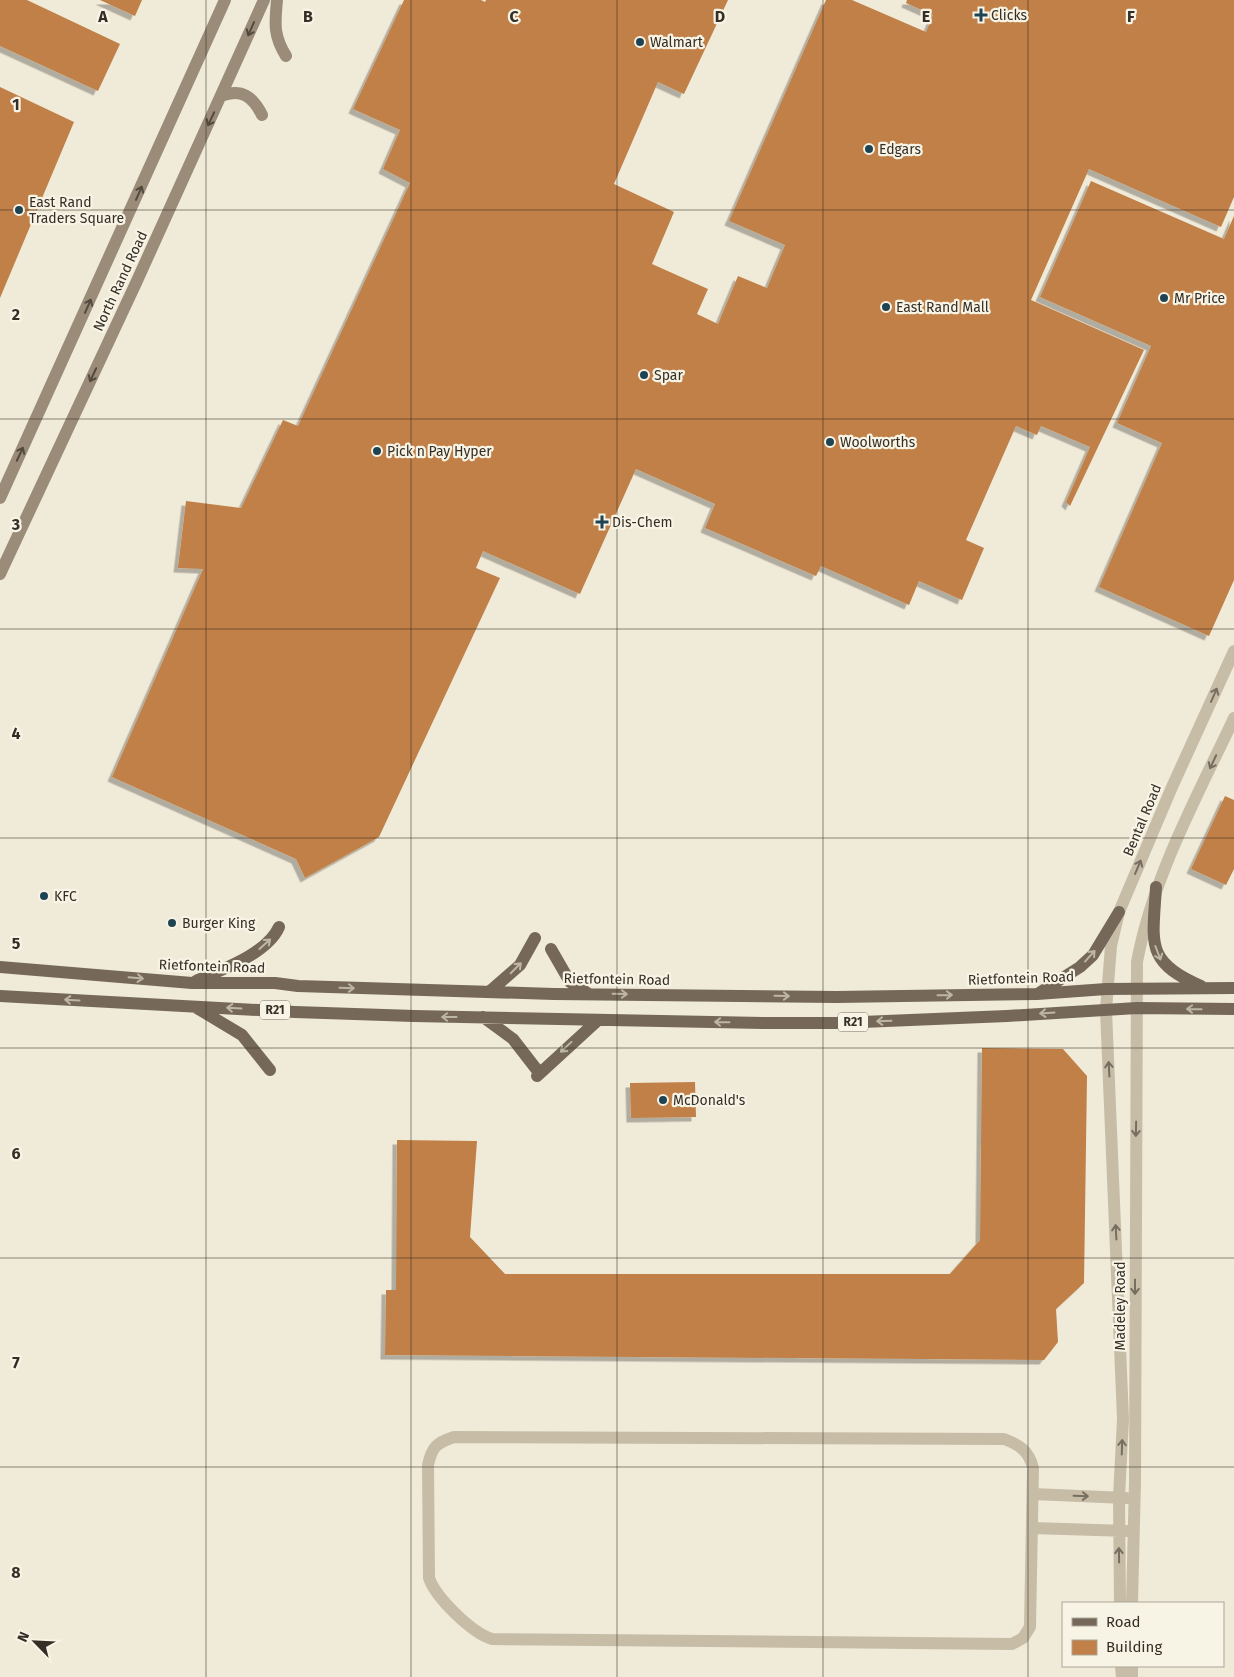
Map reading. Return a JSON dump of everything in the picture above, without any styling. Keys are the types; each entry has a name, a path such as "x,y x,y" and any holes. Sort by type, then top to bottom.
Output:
{"main road":[{"name":"North Rand Road","path":"0,498 225,0"},
{"name":"North Rand Road","path":"0,574 264,0"},
{"path":"277,0 275,22 277,42 286,56"},
{"path":"221,96 231,92 247,96 252,99 262,115"},
{"path":"1156,887 1153,932 1156,949 1161,960 1174,973 1205,988"},
{"path":"1037,994 1080,967 1093,955 1119,912"},
{"path":"192,983 244,960 265,944 279,927"},
{"path":"489,992 520,965 535,938"},
{"path":"551,949 570,982 589,994"},
{"name":"Rietfontein Road","path":"0,967 192,983 274,983 298,986 589,994 837,997 1037,994 1106,989 1234,988"},
{"name":"R21","path":"0,996 196,1007 414,1016 596,1020 838,1022 1007,1016 1137,1008 1234,1010"},
{"path":"196,1007 242,1036 270,1070"},
{"path":"483,1017 513,1039 537,1073 596,1020"}],"street":[{"name":"Bental Road","path":"1106,1010 1106,989 1111,946 1119,912 1172,787 1234,651"},
{"path":"1137,1008 1137,962 1142,931 1156,887 1234,718"},
{"name":"Madeley Road","path":"1132,1602 1137,1008"},
{"name":"Madeley Road","path":"1106,1010 1123,1419 1119,1531 1120,1602"},
{"path":"454,1437 1004,1440 1020,1446 1030,1458 1033,1468 1032,1494 1032,1620 1023,1638 1012,1644 492,1639 476,1632 442,1599 432,1585 428,1568 428,1465 434,1447 454,1437"},
{"path":"1032,1494 1134,1498"},
{"path":"1032,1528 1133,1531"}],"building":[{"path":"0,0 27,0 120,44 98,91 0,46"},
{"path":"100,0 142,0 135,16"},
{"path":"404,0 481,0 485,2 486,0 728,0 684,94 658,82 614,184 674,212 652,264 708,289 697,314 718,324 738,276 767,288 785,245 729,221 826,0 852,0 926,32 933,15 906,3 907,0 1234,0 1234,197 1221,227 1089,169 1031,300 1144,350 1070,506 1066,502 1090,447 1041,426 1037,435 1016,426 966,540 984,548 962,600 919,581 909,605 821,566 816,576 705,528 715,504 636,469 580,594 483,551 476,568 500,578 379,837 305,878 296,859 112,777 203,569 178,568 186,501 241,508 283,420 298,426 410,183 383,169 400,130 353,109"},
{"name":"East Rand Traders Square","path":"0,87 74,122 0,298"},
{"path":"1091,181 1224,239 1234,216 1234,580 1209,636 1099,587 1162,443 1117,423 1151,346 1040,297"},
{"path":"1225,796 1234,800 1234,869 1226,885 1191,869"},
{"path":"982,1048 1063,1049 1087,1076 1084,1283 1056,1309 1058,1342 1044,1360 385,1355 386,1290 396,1290 397,1140 477,1141 470,1237 505,1274 950,1274 980,1240"},
{"name":"McDonald's","path":"695,1082 696,1117 631,1118 630,1083"}],"place":[{"name":"Clicks","path":"981,15"},
{"name":"Walmart","path":"640,42"},
{"name":"Edgars","path":"869,149"},
{"name":"East Rand Traders Square","path":"19,210"},
{"name":"Mr Price","path":"1164,298"},
{"name":"East Rand Mall","path":"886,307"},
{"name":"Spar","path":"644,375"},
{"name":"Woolworths","path":"830,442"},
{"name":"Pick n Pay Hyper","path":"377,451"},
{"name":"Dis-Chem","path":"602,522"},
{"name":"KFC","path":"44,896"},
{"name":"Burger King","path":"172,923"},
{"name":"McDonald's","path":"663,1100"}]}
